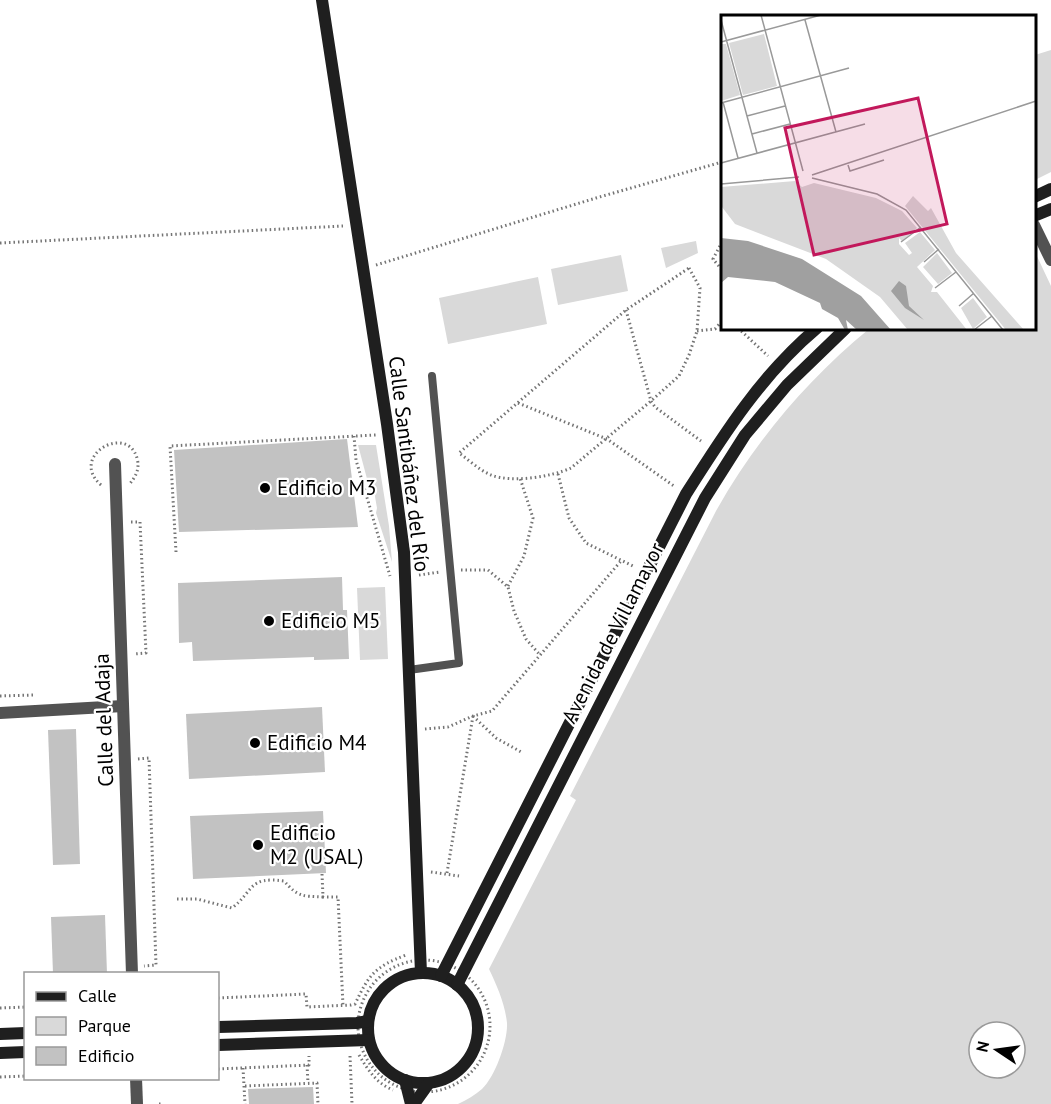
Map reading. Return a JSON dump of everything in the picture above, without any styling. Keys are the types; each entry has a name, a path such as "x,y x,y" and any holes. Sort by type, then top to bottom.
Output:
{"main road":[{"name":"Calle Santibáñez del Río","path":"322,0 404,552 421,973"},
{"path":"1036,196 1051,189"},
{"path":"1036,216 1051,209"},
{"name":"Avenida de Villamayor","path":"441,976 686,494 727,428 768,377 815,330"},
{"name":"Avenida de Villamayor","path":"457,985 705,498 745,435 787,386 844,330"},
{"path":"219,1045 361,1044 405,1088 413,1104 426,1088 458,1071 468,1059 476,1045 478,1028 475,1011 468,996 457,985 441,976 421,973 406,976 386,988 372,1006 363,1022 361,1044"},
{"path":"219,1027 363,1022"},
{"path":"0,1034 24,1033"},
{"path":"0,1053 24,1052"},
{"path":"405,1088 426,1088"}],"street":[{"path":"1036,227 1051,260"},
{"name":"Calle del Adaja","path":"115,464 132,972"},
{"path":"0,713 123,706"},
{"path":"136,1080 137,1104"}],"lane":[{"path":"409,670 459,663 432,376"}],"path":[{"path":"363,269 721,163"},
{"path":"0,243 356,226"},
{"path":"721,245 713,259 721,268"},
{"path":"689,268 700,288 697,331 679,376 607,439 571,468 558,474 520,478 490,474 459,453 626,310 689,268"},
{"path":"626,310 651,401 655,407 701,441"},
{"path":"697,331 715,329 721,323"},
{"path":"740,330 769,357"},
{"path":"518,403 607,439 674,486"},
{"path":"176,552 170,446 377,435 376,425"},
{"path":"354,436 356,460 389,576 396,577"},
{"path":"558,474 569,519 586,543 633,566"},
{"path":"508,587 524,556 533,518 520,478"},
{"path":"423,729 448,727 492,711 621,561"},
{"path":"418,575 468,569 488,570 508,587 514,611 526,639 540,655"},
{"path":"473,716 496,738 523,753"},
{"path":"447,873 473,716"},
{"path":"429,872 459,876"},
{"path":"322,874 323,897"},
{"path":"177,899 197,899 232,908 258,881 274,879 284,881 295,893 303,896 338,897 343,1006"},
{"path":"219,998 306,994 307,1007 355,1004 368,977 381,967 409,953 410,949"},
{"path":"421,959 447,963 464,972 480,989 486,1002 490,1016 490,1030 488,1044 478,1064 463,1079 437,1091 426,1088 405,1088 379,1082 368,1071 361,1044 363,1000 376,979 397,965 421,959"},
{"path":"0,1008 24,1006"},
{"path":"361,1044 369,1064 380,1076 393,1085 405,1088"},
{"path":"350,1051 352,1104"},
{"path":"308,1083 308,1053 315,1053"},
{"path":"219,1069 307,1065"},
{"path":"243,1068 245,1104"},
{"path":"0,1077 24,1076"},
{"path":"245,1086 317,1083 318,1104"}],"green space":[{"path":"1051,50 1051,172 1036,180 1036,55"},
{"path":"696,241 698,253 666,268 661,248"},
{"path":"1036,254 1051,286 1051,1104 458,1104 477,1093 487,1083 503,1049 507,1023 498,989 489,969 576,800 570,796 716,511 748,460 784,412 825,369 868,330 1036,330"},
{"path":"621,255 628,291 558,305 551,269"},
{"path":"538,277 547,324 448,344 439,298"},
{"path":"358,445 376,445 389,526 392,562 376,513 374,491 370,490"},
{"path":"385,587 388,659 360,660 357,588"}],"building":[{"name":"Edificio M3","path":"347,439 358,527 179,532 174,450"},
{"name":"Edificio M5","path":"342,577 343,610 347,610 349,659 314,660 314,657 193,661 192,642 179,643 178,583"},
{"name":"Edificio M4","path":"322,707 325,772 189,779 186,714"},
{"path":"76,729 80,864 53,865 48,730"},
{"name":"Edificio M2 (USAL)","path":"323,811 326,873 193,879 190,816"},
{"path":"105,915 107,972 53,972 51,917"},
{"path":"313,1087 314,1104 249,1104 248,1089"}],"place":[{"name":"Edificio M3","path":"265,488"},
{"name":"Edificio M5","path":"269,621"},
{"name":"Edificio M4","path":"255,743"},
{"name":"Edificio M2 (USAL)","path":"258,845"}]}
